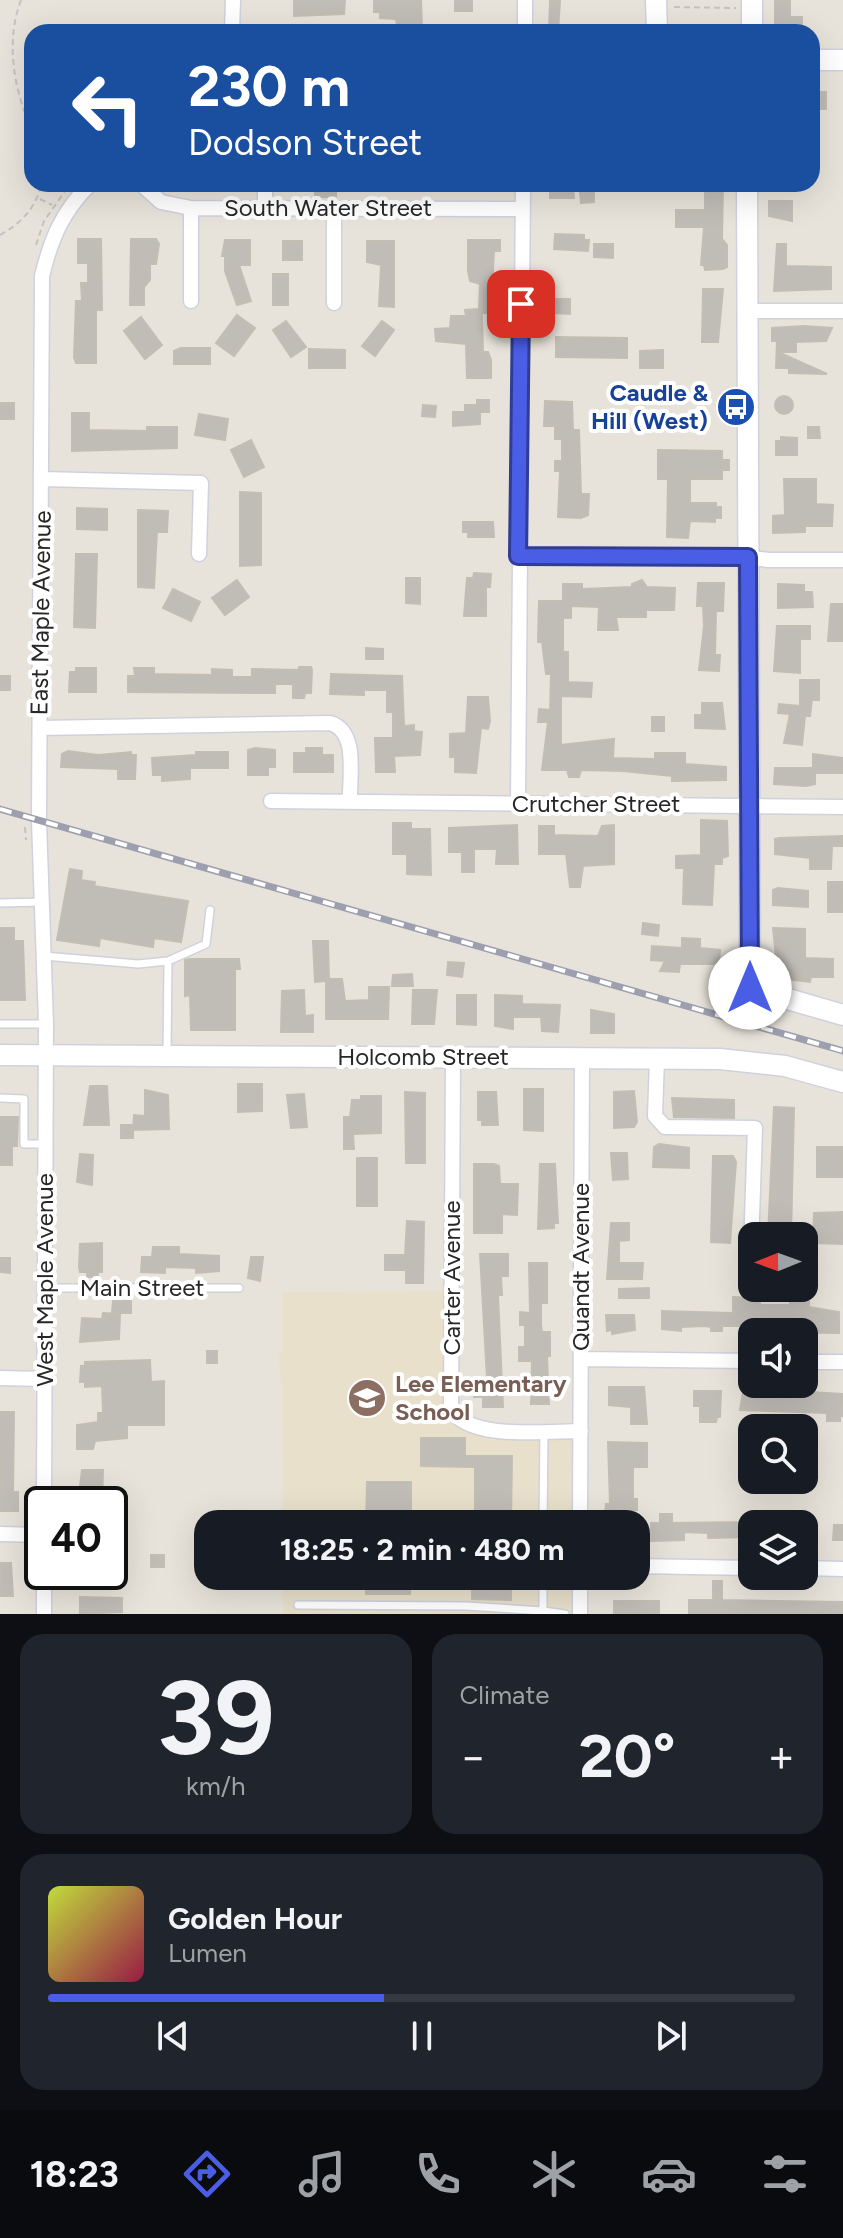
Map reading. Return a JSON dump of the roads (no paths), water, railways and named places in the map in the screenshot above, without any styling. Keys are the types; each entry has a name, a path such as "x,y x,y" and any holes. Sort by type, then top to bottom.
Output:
{"street":[{"path":"232,24 233,0"},
{"path":"525,0 525,24"},
{"path":"820,60 843,60"},
{"name":"East Maple Avenue","path":"46,1056 40,728 42,276 52,237 70,203 82,192"},
{"name":"South Water Street","path":"150,192 161,202 191,208 522,209"},
{"path":"265,192 265,208"},
{"path":"518,803 523,192"},
{"path":"747,192 750,988 843,1015"},
{"path":"191,208 191,301"},
{"path":"334,208 334,303"},
{"path":"748,311 843,311"},
{"path":"42,479 201,483 199,554"},
{"path":"518,556 843,560"},
{"path":"40,728 330,723 343,730 349,745 350,802"},
{"name":"Crutcher Street","path":"271,801 843,807"},
{"name":"Holcomb Street","path":"0,1055 751,1061 843,1082"},
{"name":"West Maple Avenue","path":"44,1486 46,1056"},
{"name":"Carter Avenue","path":"453,1057 451,1409 456,1419 474,1428 581,1431"},
{"name":"Quandt Avenue","path":"580,1510 582,1059"},
{"path":"657,1059 658,1124 665,1127 755,1128 752,1222"},
{"path":"581,1359 738,1361"},
{"path":"818,1362 843,1362"},
{"path":"0,1378 45,1379"},
{"path":"0,1534 24,1535"},
{"path":"650,1566 738,1568"},
{"path":"818,1568 843,1569"},
{"path":"44,1590 44,1614"},
{"path":"580,1590 580,1614"}],"lane":[{"path":"0,903 42,902"},
{"path":"44,956 138,964 168,961 206,944 210,910"},
{"path":"167,1056 168,961"},
{"path":"0,1024 46,1024"},
{"path":"0,1098 24,1099 24,1144 46,1144"},
{"name":"Main Street","path":"45,1288 239,1288"},
{"path":"543,1510 544,1431"},
{"path":"543,1590 543,1613"},
{"path":"298,1605 466,1606 487,1612 565,1614"}],"railway":[{"path":"0,809 843,1051"}],"place":[{"name":"Caudle & Hill (West)","path":"736,407"},
{"name":"Lee Elementary School","path":"367,1398"}]}
